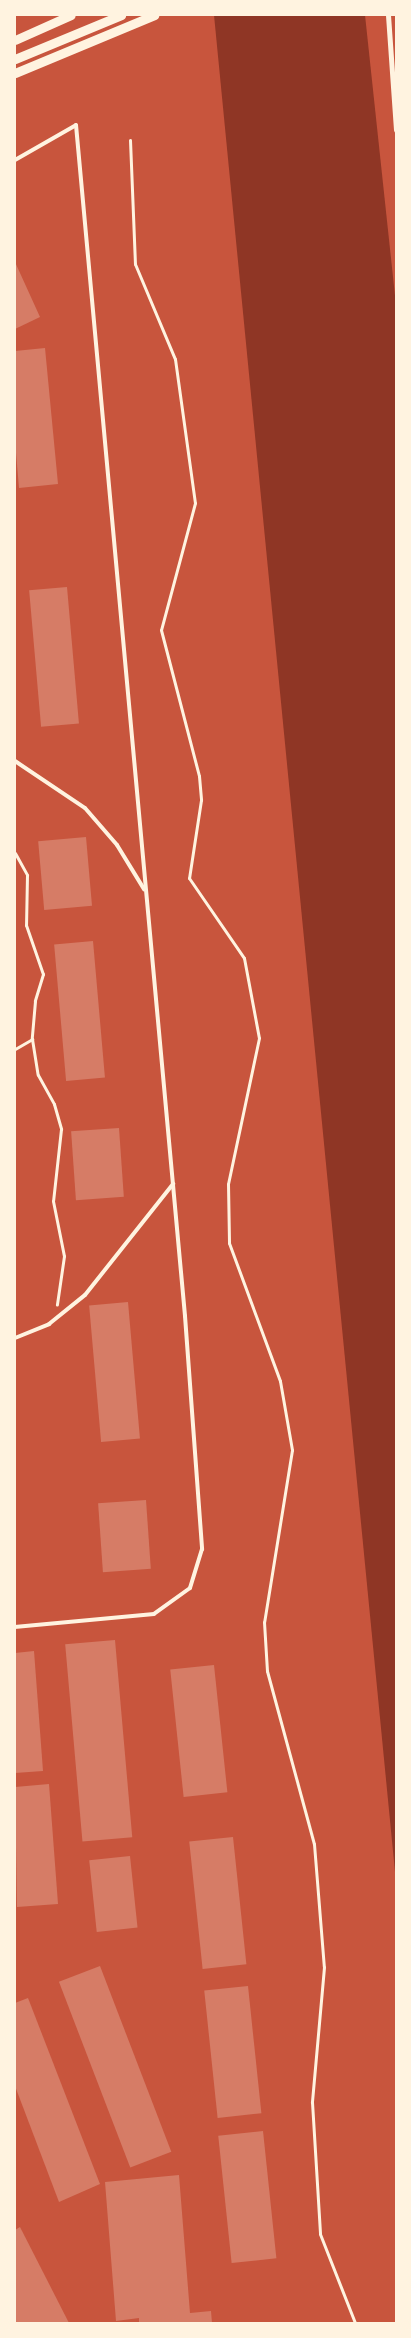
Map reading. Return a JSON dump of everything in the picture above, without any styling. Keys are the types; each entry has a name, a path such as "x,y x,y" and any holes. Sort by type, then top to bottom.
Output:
{"street":[{"path":"15,40 71,15"},
{"path":"15,59 121,15"},
{"path":"15,73 154,15"},
{"path":"388,15 396,130"}],"lane":[{"path":"15,160 76,125 172,1184 202,1549 190,1588 154,1614 15,1627"},
{"path":"15,761 85,808 116,845 145,890"},
{"path":"15,1338 56,1318 85,1295 172,1184"}],"path":[{"path":"130,140 135,264 175,359 194,503 161,630 199,776 201,800 189,878 244,958 259,1038 228,1184 229,1242 280,1381 292,1450 264,1622 267,1671 314,1844 324,1967 312,2102 320,2234 355,2323"},
{"path":"15,853 27,875 26,925 43,974 35,1001 32,1039 38,1075 54,1104 61,1129 53,1201 64,1256 56,1318"},
{"path":"15,1048 32,1039"}],"shaded area":[{"path":"214,15 365,15 396,305 396,1882"}],"building":[{"path":"15,262 40,317 15,329"},
{"path":"45,348 58,484 19,488 15,441 15,351"},
{"path":"67,587 79,723 41,727 29,590"},
{"path":"86,837 92,906 44,910 38,841"},
{"path":"93,941 105,1077 66,1081 54,944"},
{"path":"119,1128 124,1197 76,1200 71,1131"},
{"path":"128,1302 140,1438 101,1442 89,1305"},
{"path":"146,1500 151,1569 103,1572 98,1503"},
{"path":"115,1640 132,1837 82,1842 65,1644"},
{"path":"34,1651 43,1771 15,1773 15,1653"},
{"path":"214,1665 227,1792 184,1797 170,1670"},
{"path":"49,1784 58,1904 17,1907 15,1787"},
{"path":"233,1837 246,1964 203,1969 189,1842"},
{"path":"130,1856 138,1928 97,1932 89,1860"},
{"path":"100,1966 171,2152 130,2168 59,1982"},
{"path":"248,1986 261,2113 218,2118 204,1991"},
{"path":"28,1998 100,2184 59,2202 15,2086 15,2003"},
{"path":"263,2131 276,2258 232,2263 218,2136"},
{"path":"179,2175 190,2313 211,2311 212,2323 139,2323 139,2318 116,2321 105,2182"},
{"path":"20,2227 69,2323 15,2323 15,2230"}]}
